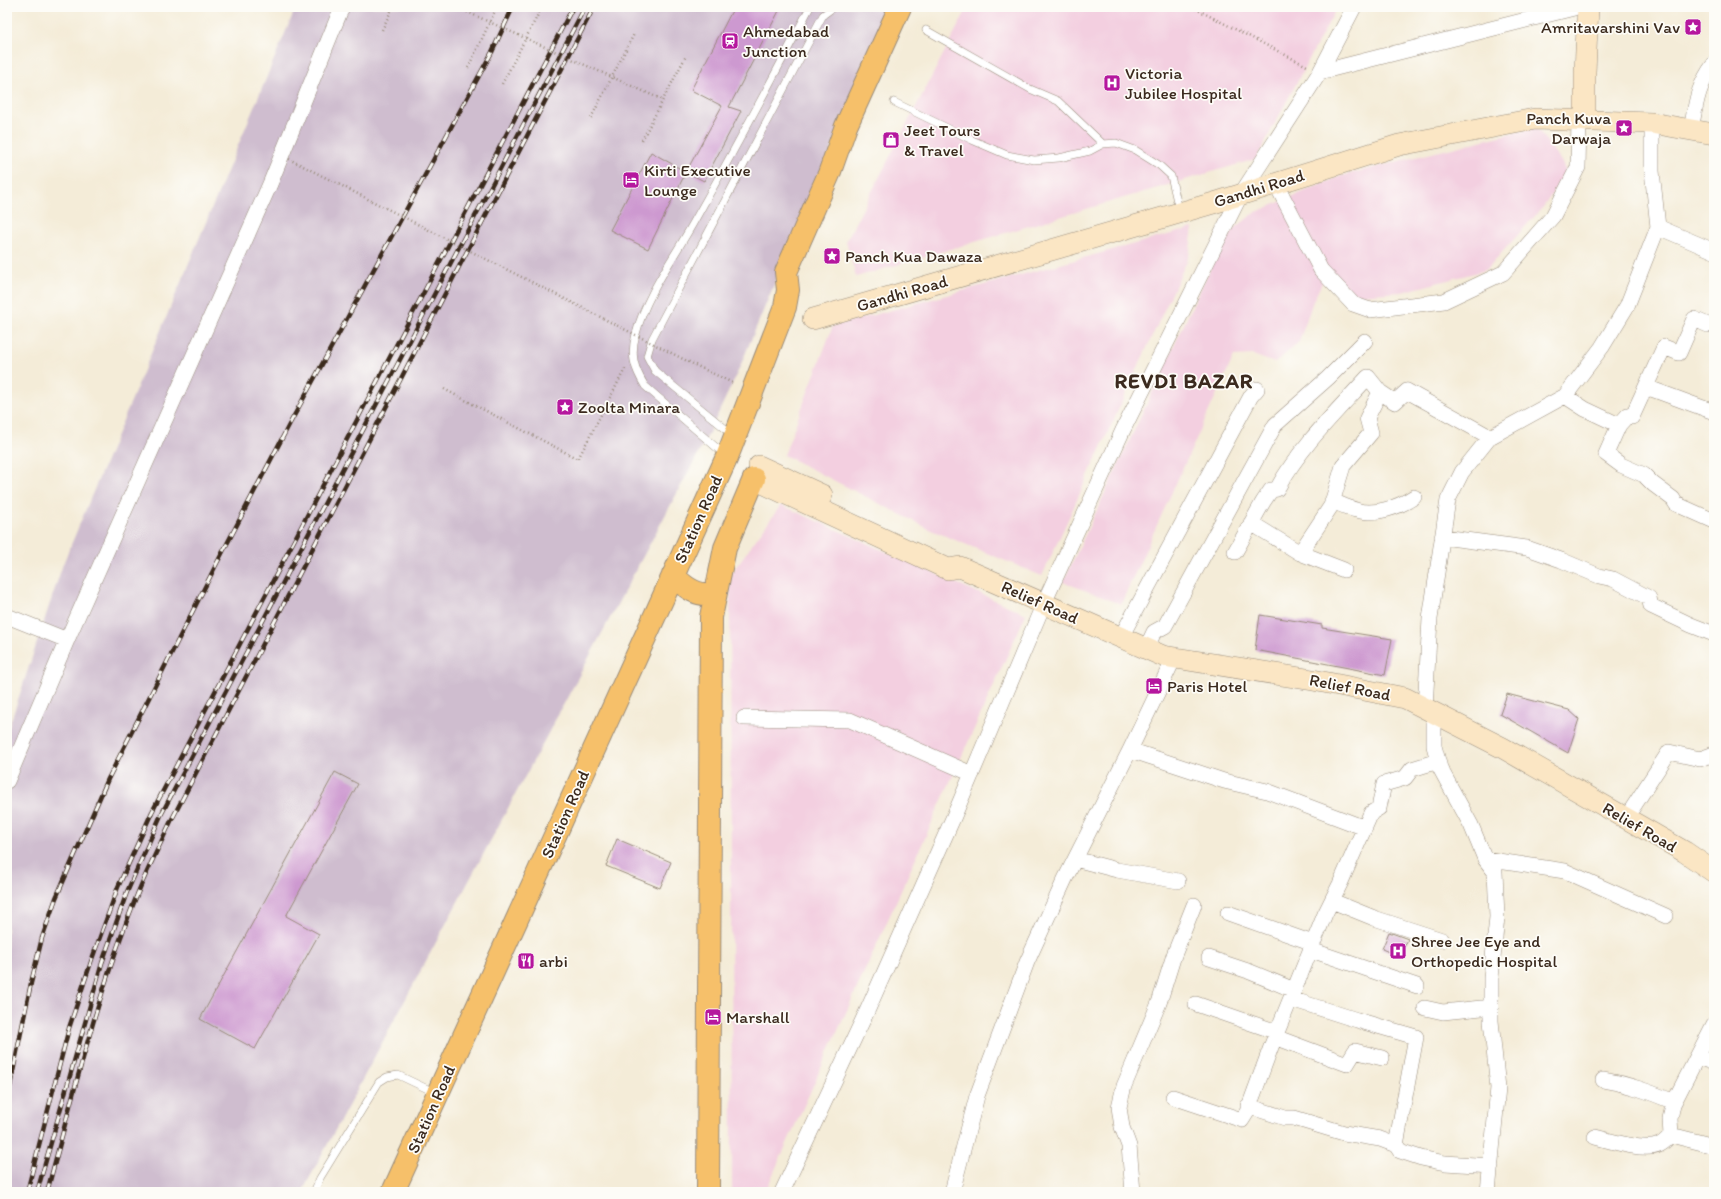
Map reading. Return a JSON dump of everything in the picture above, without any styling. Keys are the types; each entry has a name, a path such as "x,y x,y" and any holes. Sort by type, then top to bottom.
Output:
{"main road":[{"name":"Station Road","path":"393,1192 727,457 785,307 788,290 786,272 829,174 846,126 900,7"},
{"path":"1578,120 1585,72 1579,7"},
{"name":"Gandhi Road","path":"813,318 1179,213 1399,145 1535,119 1652,123 1714,134"},
{"name":"Station Road","path":"708,1192 711,617 725,548 757,473"},
{"name":"Relief Road","path":"757,473 948,569 960,567 1163,656 1313,680 1405,698 1503,748 1685,852 1714,872"},
{"path":"673,576 688,589 706,594 716,592"}],"street":[{"path":"7,781 67,640 270,184 342,7"},
{"path":"782,1192 868,1008 972,774 1044,603 1122,430 1241,194 1320,72 1354,7"},
{"path":"1320,72 1579,7"},
{"path":"1691,130 1698,90 1714,64"},
{"path":"1276,184 1321,270 1353,304 1370,310 1444,301 1503,273 1552,216 1578,167 1578,120"},
{"path":"1488,1192 1498,1088 1491,1007 1491,978 1497,917 1495,872 1485,859 1470,825 1440,768 1434,746 1429,710 1430,619 1442,537 1448,500 1462,472 1490,437 1565,396 1602,347 1627,306 1658,227 1652,171 1652,123"},
{"path":"1658,227 1714,251"},
{"path":"1708,326 1694,319 1679,353 1664,347 1632,417 1628,415 1619,425 1606,454 1621,465 1644,475 1673,499 1676,504 1714,521"},
{"path":"1146,649 1154,632 1165,626 1275,425 1328,378 1365,341"},
{"path":"1235,552 1251,522 1271,490 1277,489 1288,468 1368,377 1380,392 1395,402 1407,391 1490,437"},
{"path":"1646,387 1714,412"},
{"path":"1121,638 1251,396 1257,389"},
{"path":"1300,553 1331,506 1343,466 1371,433 1367,418 1380,392"},
{"path":"1565,396 1585,409 1619,425"},
{"path":"1332,501 1358,511 1384,511 1414,497"},
{"path":"1251,522 1300,553 1344,570"},
{"path":"1442,537 1527,548 1561,560 1599,576 1612,579 1649,598 1651,606 1691,626 1714,634"},
{"path":"7,616 67,640"},
{"path":"952,1192 977,1096 1027,962 1075,859 1174,658"},
{"path":"744,718 850,720 972,774"},
{"path":"1130,750 1224,781 1267,791 1365,828"},
{"path":"1626,818 1669,752 1700,759 1714,754"},
{"path":"1173,1097 1242,1120 1276,1034 1332,901 1371,813 1379,808 1384,784 1405,778 1412,769 1438,761"},
{"path":"1075,859 1117,870 1178,881"},
{"path":"1485,859 1565,871 1666,916"},
{"path":"1332,901 1374,918 1442,940"},
{"path":"1133,1192 1130,1146 1122,1127 1119,1107 1124,1086 1159,1003 1174,955 1194,905"},
{"path":"1228,912 1312,947 1417,986"},
{"path":"1209,958 1248,971 1293,995 1357,1020 1416,1037 1396,1145"},
{"path":"1196,1004 1276,1034 1346,1064 1355,1051 1382,1058"},
{"path":"1425,1008 1443,1012 1491,1007"},
{"path":"1671,1135 1670,1119 1674,1102 1714,1024"},
{"path":"1698,1057 1714,1063"},
{"path":"1603,1080 1634,1086 1674,1102"},
{"path":"1248,1106 1285,1118 1294,1118 1316,1126 1380,1138 1396,1145 1400,1151 1421,1158 1445,1163 1491,1166"},
{"path":"1595,1137 1618,1144 1642,1147 1659,1146 1671,1135"},
{"path":"1671,1135 1714,1146"}],"lane":[{"path":"727,457 645,386 637,372 632,355 636,334 651,295 683,242 747,127 810,7"},
{"path":"734,436 655,371 647,356 652,339 823,15 834,7"},
{"path":"926,30 1030,89 1058,102 1103,144"},
{"path":"894,102 1007,156 1034,160 1059,158 1090,151 1103,144 1116,143 1135,150 1159,164 1171,176 1179,213"},
{"path":"314,1192 324,1172 379,1082 398,1075 438,1094"}],"path":[{"path":"382,30 393,7"},
{"path":"456,7 526,37 663,100"},
{"path":"468,68 497,7"},
{"path":"502,84 542,7"},
{"path":"1192,7 1320,72"},
{"path":"591,118 634,34"},
{"path":"642,140 686,56"},
{"path":"289,159 733,383"},
{"path":"444,389 578,459 632,355"}],"shaded area":[{"path":"296,7 893,7 795,234 736,376 705,441 302,1192 7,1192 7,733 63,564"},
{"name":"Victoria Jubilee Hospital","path":"968,7 1337,7 1256,159 856,277 846,241"},
{"name":"REVDI BAZAR","path":"1536,127 1561,161 1566,172 1544,206 1486,270 1402,292 1343,296 1328,271 1313,301 1299,342 1275,363 1253,355 1234,356 1121,604 1063,582 1218,252 1234,229 1254,213 1341,176"},
{"path":"1193,228 1189,256 1042,576 931,530 784,455 833,326"},
{"path":"781,505 1026,614 765,1192 732,1192 730,575"}],"building":[{"path":"734,7 781,7 729,107 741,111 704,181 686,172 722,106 691,90"},
{"path":"651,152 686,172 648,249 610,230"},
{"path":"1260,615 1322,625 1322,628 1392,639 1385,675 1255,650"},
{"path":"1507,694 1569,710 1579,719 1568,753 1500,714"},
{"path":"335,772 358,784 286,916 319,934 255,1049 200,1019"},
{"path":"617,839 671,862 660,888 606,866"},
{"path":"1389,932 1408,939 1400,957 1382,949"}],"railway":[{"path":"7,1101 31,983 42,938 56,898 108,779 217,563 289,425 492,52 513,7"},
{"path":"27,1192 69,1028 118,887 152,812 573,7"},
{"path":"37,1192 102,963 127,892 161,815 585,7"},
{"path":"47,1192 77,1079 110,968 123,931 149,867 171,821 594,7"}],"place":[{"name":"Amritavarshini Vav","path":"1693,27"},
{"name":"Ahmedabad Junction","path":"730,41"},
{"name":"Victoria Jubilee Hospital","path":"1112,83"},
{"name":"Panch Kuva Darwaja","path":"1624,128"},
{"name":"Jeet Tours & Travel","path":"891,140"},
{"name":"Kirti Executive Lounge","path":"631,180"},
{"name":"Panch Kua Dawaza","path":"832,256"},
{"name":"Zoolta Minara","path":"565,407"},
{"name":"Paris Hotel","path":"1154,686"},
{"name":"Shree Jee Eye and Orthopedic Hospital","path":"1398,951"},
{"name":"arbi","path":"526,961"},
{"name":"Marshall","path":"713,1017"}],"district":[{"name":"REVDI BAZAR","path":"1184,380"}]}
